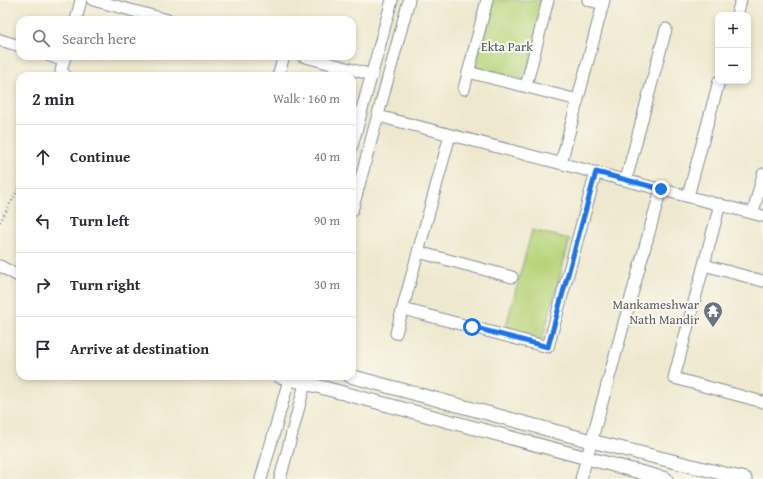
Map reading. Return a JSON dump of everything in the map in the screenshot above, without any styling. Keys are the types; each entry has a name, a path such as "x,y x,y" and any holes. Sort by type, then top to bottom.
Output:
{"street":[{"path":"77,16 81,0"},
{"path":"94,0 153,16"},
{"path":"356,132 392,0"},
{"path":"356,196 409,0"},
{"path":"464,90 488,0"},
{"path":"526,86 548,0"},
{"path":"561,163 604,2 588,0"},
{"path":"738,12 741,0"},
{"path":"626,180 666,29"},
{"path":"0,40 16,45"},
{"path":"62,72 64,60"},
{"path":"279,72 283,60"},
{"path":"318,60 372,74"},
{"path":"468,72 578,100"},
{"path":"688,196 718,84"},
{"path":"378,116 758,214 763,174"},
{"path":"396,333 450,135"},
{"path":"403,309 548,347 596,172"},
{"path":"581,479 661,189"},
{"path":"720,204 674,378 763,402"},
{"path":"418,252 512,276"},
{"path":"704,265 763,281"},
{"path":"0,266 16,275"},
{"path":"356,378 745,479"},
{"path":"261,479 285,380"},
{"path":"280,479 306,380 666,479"}],"path":[{"path":"0,222 16,193"}],"green space":[{"name":"Ekta Park","path":"493,0 545,0 525,80 475,67"},
{"path":"532,230 570,239 542,340 505,330"}],"place":[{"name":"Mankameshwar Nath Mandir","path":"713,328"}],"route":[{"path":"472,327 548,347 596,172 661,189"}]}
